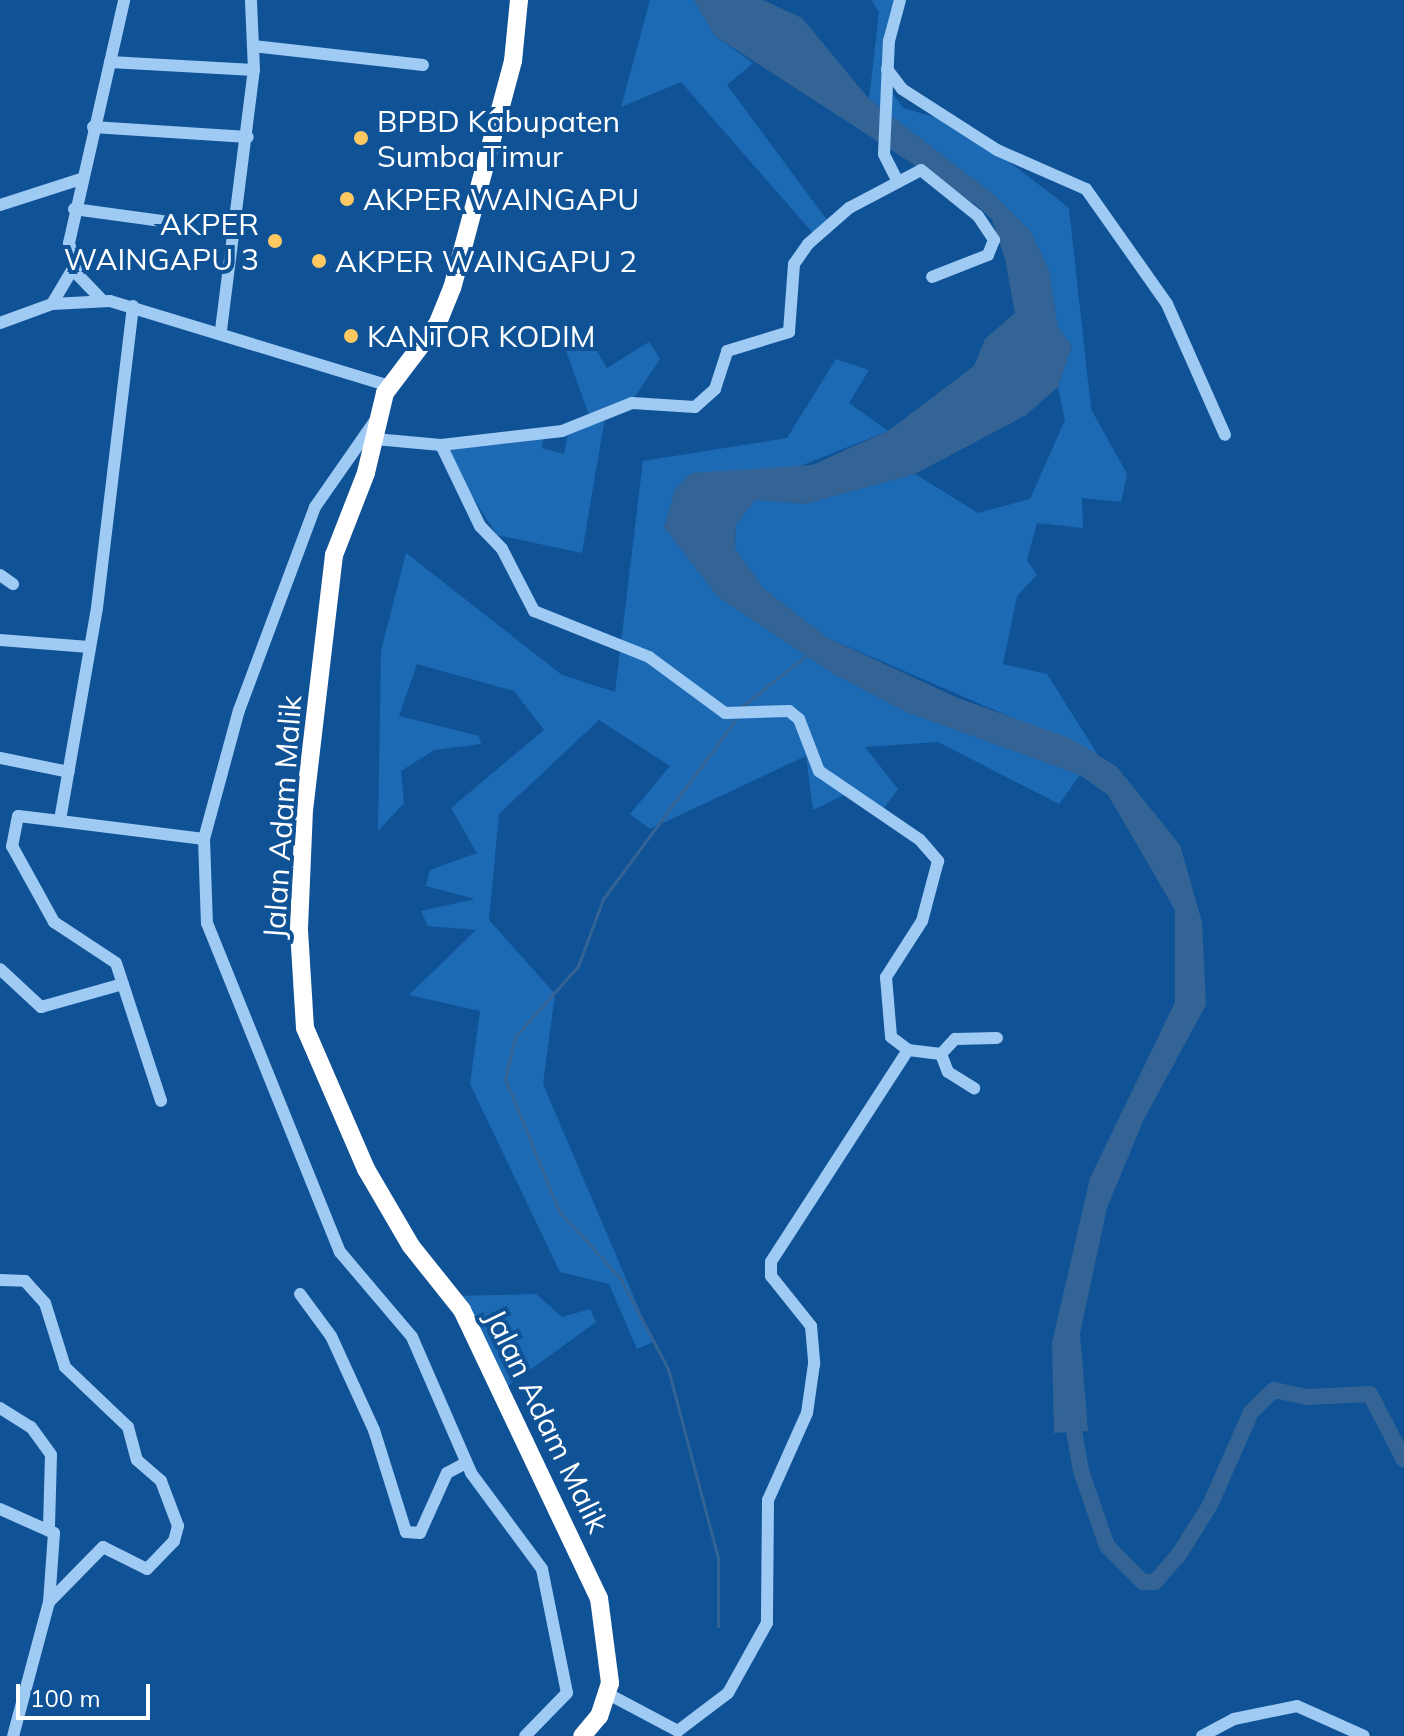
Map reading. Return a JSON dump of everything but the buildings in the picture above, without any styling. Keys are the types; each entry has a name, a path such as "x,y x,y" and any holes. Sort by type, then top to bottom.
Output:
{"highway":[{"name":"Jalan Adam Malik","path":"519,0 513,61 452,288 438,323 390,386 375,439 334,555 324,614 301,853 305,1028 366,1169 411,1246 462,1310 590,1571 605,1627 608,1694 590,1732"}],"street":[{"path":"52,304 74,267 74,209 124,0"},
{"path":"221,330 248,137 254,70 251,0"},
{"path":"898,182 884,154 887,69 900,0"},
{"path":"253,46 423,65"},
{"path":"110,62 254,70"},
{"path":"887,69 902,89 990,145 1086,189 1167,304 1225,435"},
{"path":"93,127 248,137"},
{"path":"375,439 441,445 562,431 626,404 695,407 715,389 727,351 789,332 794,264 808,244 849,208 925,171 972,210 993,235 983,257 932,277"},
{"path":"0,205 81,179"},
{"path":"74,209 169,222"},
{"path":"74,267 102,300"},
{"path":"0,323 52,304 102,300 221,330 390,386"},
{"path":"60,821 89,647 133,306"},
{"path":"380,416 350,449 307,526 239,710 204,839 212,945 266,1055 325,1222 356,1275 412,1337 466,1463 542,1569 559,1639 567,1693 525,1736"},
{"path":"441,445 480,526 502,549 534,611 649,657 725,713 795,715 819,771 933,851 937,872 922,921 886,977 891,1037 908,1050 941,1054"},
{"path":"0,575 13,584"},
{"path":"0,640 89,647"},
{"path":"0,758 69,772"},
{"path":"161,1101 114,960 49,917 12,846 18,816 204,839"},
{"path":"0,969 41,1007 123,984"},
{"path":"941,1054 955,1039 997,1038"},
{"path":"608,1694 683,1734 728,1693 770,1615 768,1500 807,1413 814,1364 811,1326 771,1276 774,1252 819,1198 908,1050"},
{"path":"941,1054 948,1072 974,1088"},
{"path":"0,1280 25,1281 45,1303 65,1367 128,1427 137,1460 161,1481 178,1526 174,1541 147,1569 103,1547 49,1602"},
{"path":"300,1294 331,1336 374,1430 406,1532 420,1533 447,1473 466,1463"},
{"path":"0,1408 31,1427 51,1455 49,1602 13,1736"},
{"path":"0,1509 15,1522 49,1526"},
{"path":"1202,1736 1234,1719 1297,1706 1364,1736"}],"shaded area":[{"path":"650,0 694,0 715,36 753,63 727,85 832,227 819,240 681,82 621,107"},
{"path":"694,0 763,0 802,18 869,99 992,193 1031,232 1049,270 1058,327 1072,346 1058,387 1026,415 915,474 805,504 755,500 736,525 735,548 763,588 828,638 958,698 1072,739 1117,767 1180,845 1202,922 1206,1005 1143,1121 1107,1208 1080,1333 1088,1431 1054,1433 1052,1343 1090,1178 1175,1002 1175,910 1108,795 1080,775 906,712 834,674 718,597 664,527 675,490 691,473 812,465 888,431 974,366 985,339 1015,313 1005,259 992,219 973,203 715,36"},
{"path":"871,0 898,0 885,83 903,108 962,125 1069,208 1091,409 1127,474 1121,502 1082,498 1083,528 1037,523 1027,560 1037,575 1017,596 1003,664 1047,674 1098,755 828,638 763,588 735,548 736,525 755,500 805,504 915,474 978,513 1030,499 1065,420 1058,387 1072,346 1058,327 1049,270 1031,232 992,193 869,99 879,12"},
{"path":"589,338 607,368 649,342 660,359 634,398 606,411 582,553 497,535 459,476 446,441 544,429 542,448 564,454 569,428 590,418 565,348"},
{"path":"836,359 869,370 849,403 888,431 788,471 691,473 675,490 664,527 718,597 834,674 906,712 1080,775 1059,804 938,742 865,747 898,789 878,816 846,794 813,810 806,756 650,829 630,814 670,766 599,720 499,814 489,920 555,994 543,1084 653,1342 637,1349 609,1284 560,1272 470,1084 480,1011 409,995 476,930 428,926 421,911 475,899 426,886 430,870 477,853 451,808 544,730 514,691 417,664 399,716 479,736 481,744 434,750 401,771 404,803 378,831 381,651 406,553 562,675 615,692 643,461 787,438"},
{"path":"536,1294 562,1317 590,1309 596,1322 502,1390 453,1296"}],"waterway":[{"path":"740,708 808,654"},
{"path":"718,1626 718,1558 668,1369 620,1278 559,1211 505,1079 515,1037 578,966 603,899 736,719"},
{"path":"1071,1413 1081,1471 1107,1546 1143,1582 1155,1582 1178,1556 1210,1505 1251,1412 1274,1390 1308,1397 1370,1394 1404,1460"}],"place":[{"name":"BPBD Kabupaten Sumba Timur","path":"361,138"},
{"name":"AKPER WAINGAPU","path":"347,199"},
{"name":"AKPER WAINGAPU 3","path":"275,241"},
{"name":"AKPER WAINGAPU 2","path":"319,261"},
{"name":"KANTOR KODIM","path":"351,336"}]}
